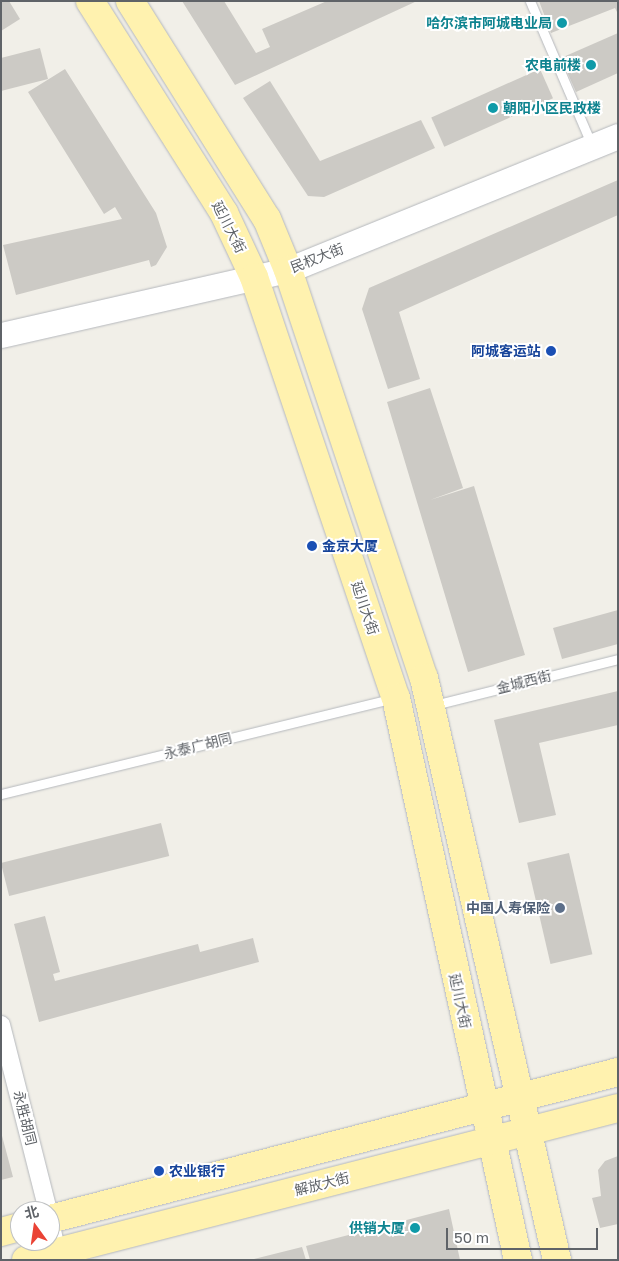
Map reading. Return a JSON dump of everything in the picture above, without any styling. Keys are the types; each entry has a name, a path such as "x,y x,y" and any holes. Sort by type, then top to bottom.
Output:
{"main road":[{"name":"延川大街","path":"90,1 224,213 254,277 396,698 489,1140 518,1260"},
{"path":"130,1 267,219 288,270 431,706 557,1260"},
{"path":"60,1216 618,1072"},
{"name":"解放大街","path":"26,1260 58,1256 489,1140 618,1108"}],"street":[{"name":"民权大街","path":"1,335 288,270 618,136"},
{"name":"永胜胡同","path":"1,1025 45,1201"}],"lane":[{"path":"530,1 592,146"},
{"name":"金城西街","path":"431,706 618,659"},
{"name":"永泰广胡同","path":"1,794 396,698"}],"building":[{"path":"1,1 9,1 20,19 1,31"},
{"path":"182,1 224,1 256,53 270,47 262,29 327,1 417,1 235,85"},
{"name":"哈尔滨市阿城电业局","path":"539,1 618,1 618,14 615,8 551,33"},
{"name":"农电前楼","path":"618,33 618,73 576,92 561,58"},
{"path":"40,48 48,79 1,91 1,58"},
{"path":"65,69 156,213 167,247 156,265 151,267 149,260 16,295 3,245 122,219 115,207 104,214 28,92"},
{"name":"朝阳小区民政楼","path":"540,69 553,98 444,147 431,117"},
{"path":"270,81 320,161 421,120 435,148 324,197 308,196 243,98"},
{"path":"618,180 618,215 399,312 420,379 388,389 362,309 369,288"},
{"path":"430,388 463,488 430,500 474,486 525,655 468,672 387,402"},
{"path":"618,610 618,644 562,659 553,628"},
{"path":"618,691 618,725 539,743 556,815 519,823 494,720"},
{"path":"161,823 169,856 9,896 1,863"},
{"name":"中国人寿保险","path":"569,853 592,954 550,964 527,863"},
{"path":"45,916 60,972 53,974 55,981 198,944 200,952 253,938 259,962 39,1022 14,924"},
{"path":"1,1132 13,1177 1,1180"},
{"path":"618,1156 618,1224 600,1228 592,1198 601,1196 598,1170 605,1161"},
{"name":"供销大厦","path":"449,1209 460,1260 310,1260 306,1246"},
{"path":"302,1247 306,1260 254,1260 254,1259"}],"place":[{"name":"哈尔滨市阿城电业局","path":"562,23"},
{"name":"农电前楼","path":"591,65"},
{"name":"朝阳小区民政楼","path":"493,108"},
{"name":"阿城客运站","path":"551,351"},
{"name":"金京大厦","path":"312,546"},
{"name":"中国人寿保险","path":"560,908"},
{"name":"农业银行","path":"159,1171"},
{"name":"供销大厦","path":"415,1228"}]}
